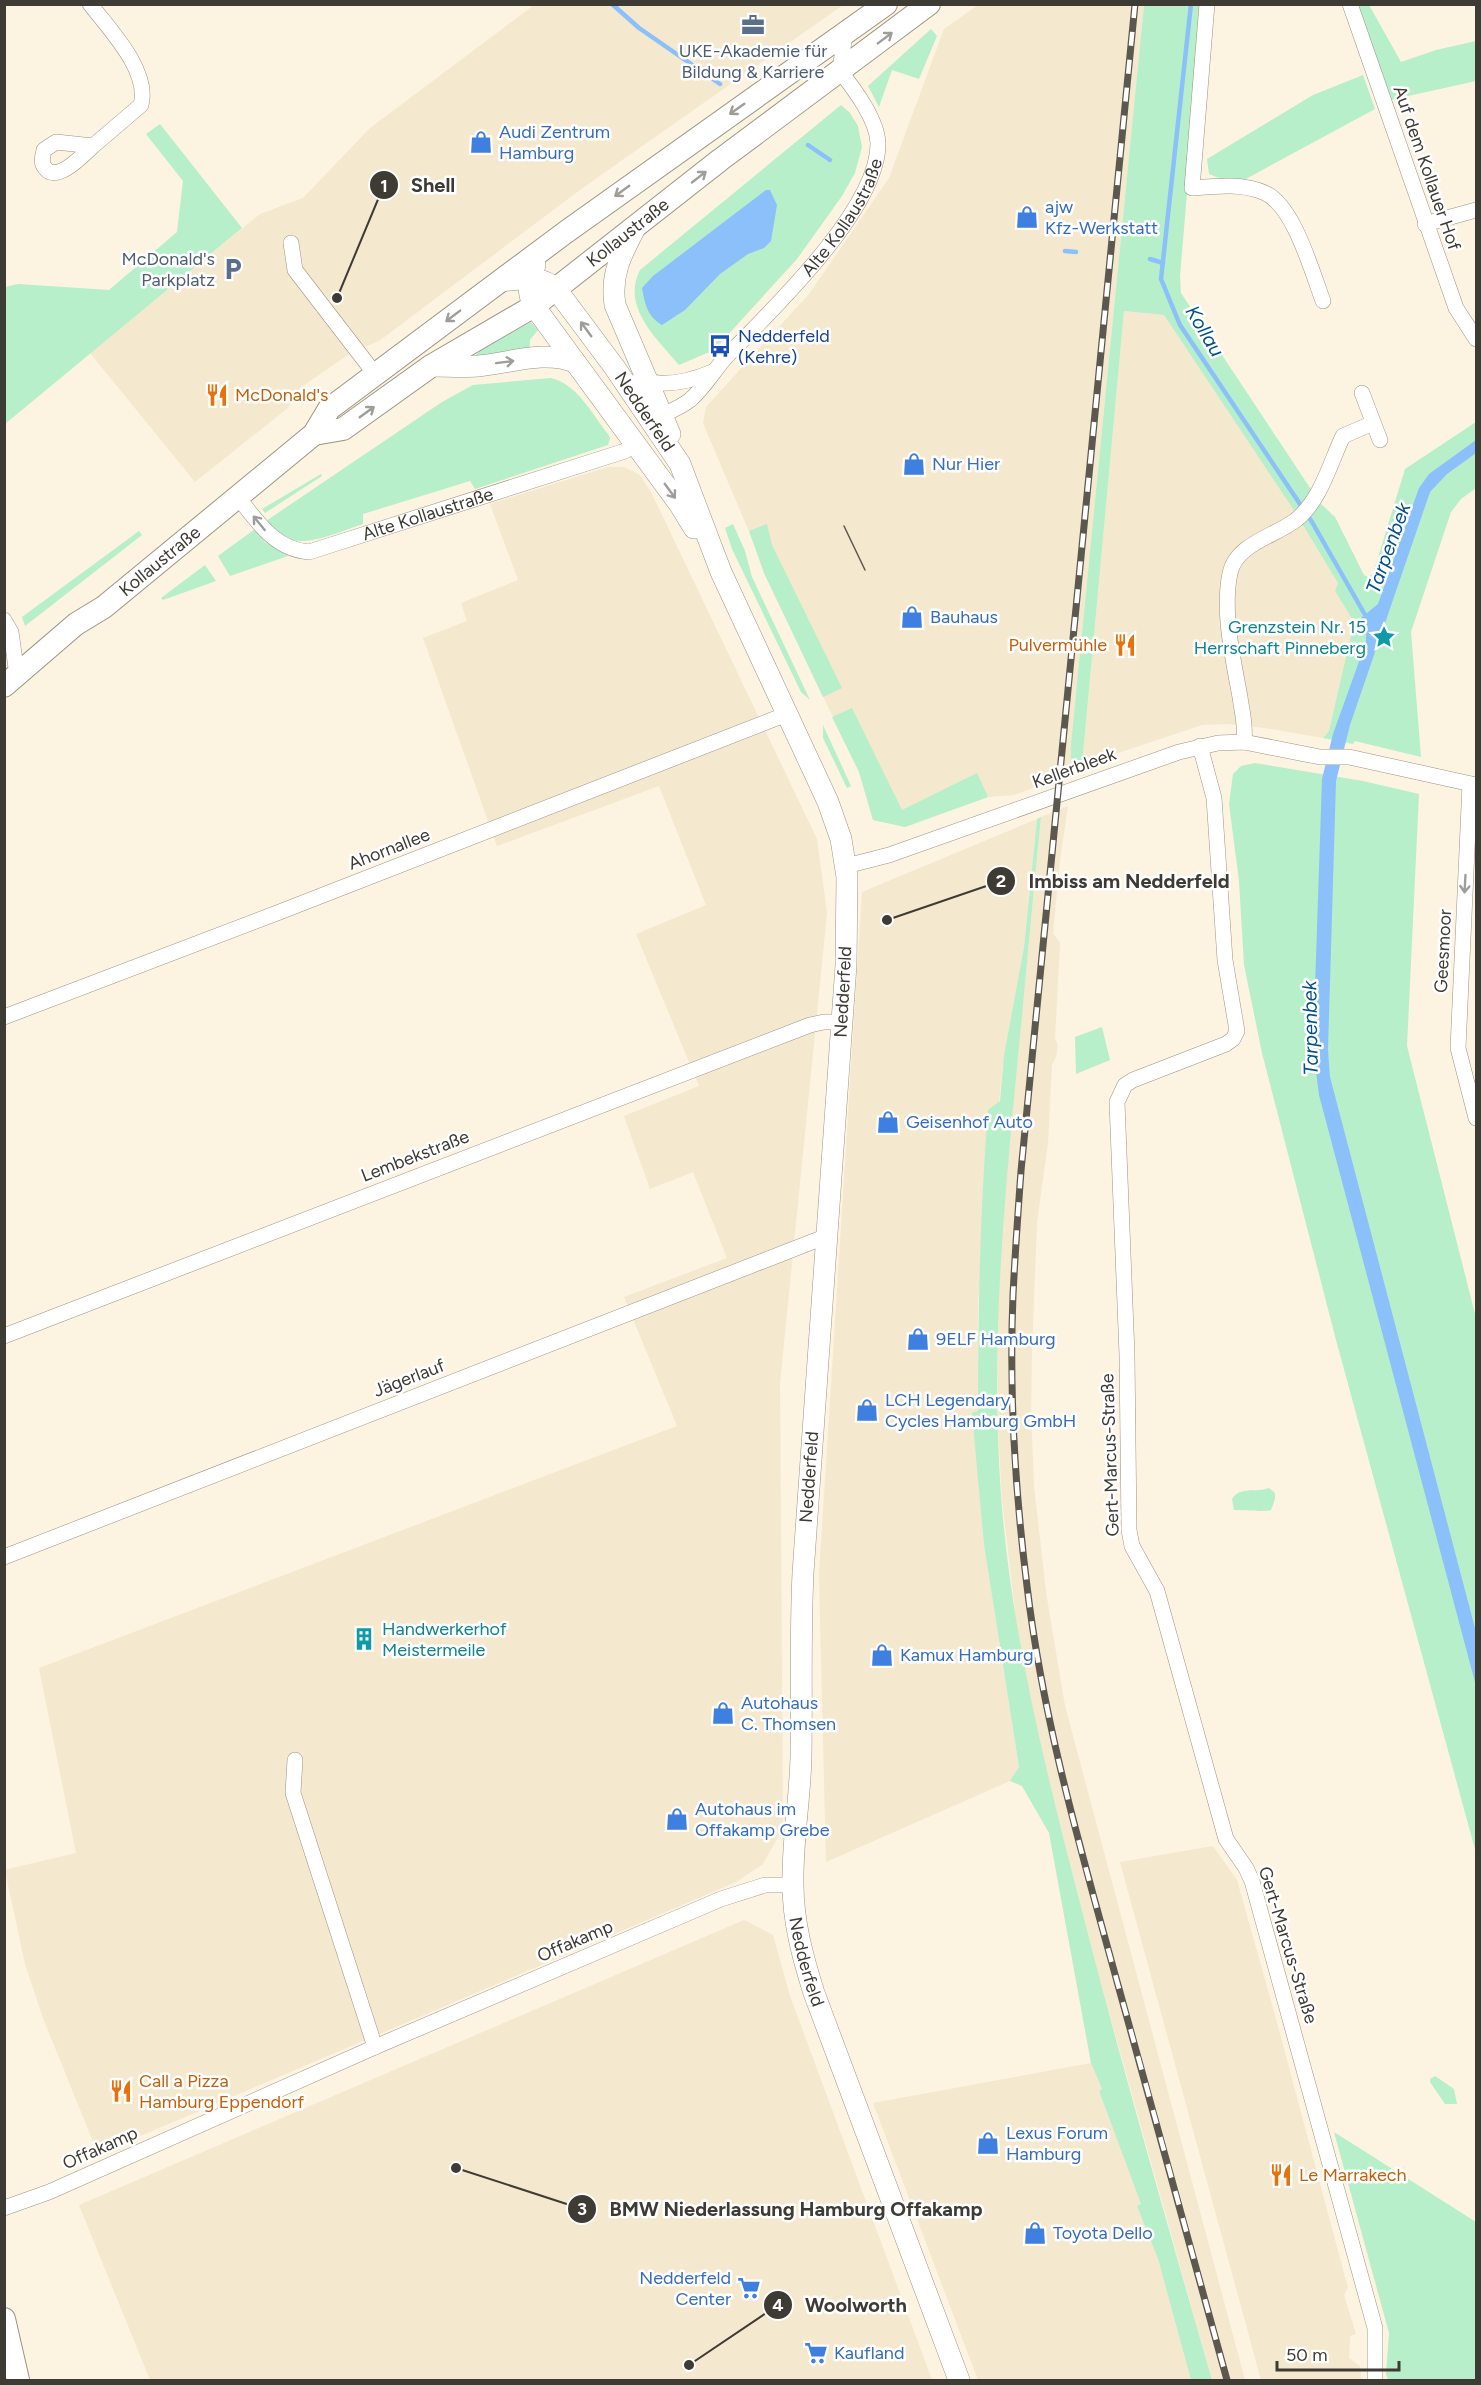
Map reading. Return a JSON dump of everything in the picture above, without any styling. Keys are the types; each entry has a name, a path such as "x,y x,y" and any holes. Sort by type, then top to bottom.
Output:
{"main road":[{"name":"Kollaustraße","path":"11,681 76,624 104,607 314,434 329,409 542,250 886,4"},
{"name":"Kollaustraße","path":"314,434 343,429 431,366 534,306 720,160 929,4"},
{"path":"636,226 615,269 613,292 615,305 650,382 657,417"},
{"path":"530,278 542,250"},
{"path":"500,281 530,278 548,282 556,289"},
{"name":"Nedderfeld","path":"530,278 528,295 534,306 680,505 721,572"},
{"name":"Nedderfeld","path":"556,289 615,368 657,417 680,464 721,572 832,813 841,839 846,866 848,903 842,1022 803,1573 800,1645 801,1757 793,1885 800,1939 814,1993 959,2380"},
{"path":"431,366 480,366 546,357 565,358 575,362"},
{"name":"Alte Kollaustraße","path":"620,423 639,424 657,417"},
{"path":"4,2319 18,2380"}],"street":[{"path":"90,4 128,53 139,75 144,95 141,105 93,146"},
{"path":"1207,4 1192,188 1229,185 1265,193 1280,203 1289,216 1323,301"},
{"name":"Auf dem Kollauer Hof","path":"1350,4 1456,308 1476,339"},
{"path":"840,70 845,33"},
{"name":"Alte Kollaustraße","path":"657,417 689,400 706,383 712,372 794,287 836,235 868,183 876,159 878,140 866,109 840,70"},
{"path":"1425,224 1476,210"},
{"path":"291,243 295,270 375,374"},
{"name":"Alte Kollaustraße","path":"615,368 629,376 650,382 676,383 712,372"},
{"path":"1362,393 1380,440"},
{"path":"1244,742 1246,728 1232,648 1227,600 1230,571 1241,553 1296,519 1311,504 1343,436 1373,423"},
{"name":"Alte Kollaustraße","path":"237,496 266,532 285,546 309,552 625,451 635,444"},
{"path":"4,621 11,632 11,681"},
{"name":"Ahornallee","path":"4,1017 787,714"},
{"name":"Kellerbleek","path":"846,866 889,855 1157,759 1200,746 1244,742 1320,757 1349,757 1475,784"},
{"name":"Gert-Marcus-Straße","path":"1200,746 1214,798 1225,960 1237,1031 1233,1039 1226,1044 1133,1080 1125,1085 1117,1102 1127,1355 1129,1530 1132,1546 1157,1591 1226,1839 1252,1881 1375,2328 1374,2380"},
{"name":"Geesmoor","path":"1475,784 1458,1048 1476,1118"},
{"name":"Lembekstraße","path":"4,1336 810,1025 842,1022"},
{"name":"Jägerlauf","path":"4,1557 827,1236"},
{"path":"295,1760 293,1793 375,2047"},
{"name":"Offakamp","path":"4,2208 49,2192 375,2047 722,1899 765,1885 793,1885"}],"shaded area":[{"path":"534,5 843,5 584,187 379,341 352,352 297,390 289,407 195,482 90,353 260,214 303,198 370,128"},
{"path":"978,5 1144,5 1071,744 1071,774 1014,795 988,797 905,827 873,820 859,771 764,573 756,548 703,423 706,407 809,294 889,178 944,29"},
{"path":"1124,311 1164,315 1295,512 1338,583 1335,591 1354,622 1329,731 1323,738 1228,724 1202,725 1082,765"},
{"path":"608,467 624,467 640,475 652,494 817,839 827,913 780,1383 783,1828 763,1864 736,1882 98,2154 43,2018 25,1964 4,1870 76,1853 39,1668 677,1426 624,1297 727,1258 693,1172 650,1189 624,1116 699,1086 636,934 706,905 659,786 497,846 423,638 467,621 461,603 518,580 490,504"},
{"path":"1068,806 1053,934 1060,942 1055,1038 1058,1046 1052,1064 1048,1143 1037,1222 1031,1412 1034,1486 1046,1592 1065,1706 1245,2380 1212,2380 1098,1973 1049,1781 1019,1646 1002,1499 998,1430 997,1338 1000,1241 1041,817"},
{"path":"1037,819 1024,947 1004,1055 978,1301 978,1412 973,1413 984,1545 1019,1768 1010,1781 826,1862 819,1575 862,892"},
{"path":"1213,1846 1237,1880 1276,2019 1348,2288 1344,2295 1356,2334 1350,2336 1349,2358 1360,2366 1361,2380 1261,2380 1120,1862"},
{"path":"744,1920 773,1935 790,1996 932,2380 150,2380 79,2205"},
{"name":"Toyota Dello","path":"1091,2063 1102,2089 1099,2091 1141,2204 1137,2206 1158,2259 1191,2380 978,2380 873,2103"}],"green space":[{"path":"1144,5 1203,5 1180,276 1181,293 1320,503 1335,517 1364,575 1368,577 1373,574 1405,469 1476,422 1476,488 1461,499 1451,512 1411,632 1421,757 1355,741 1353,744 1323,738 1329,731 1354,622 1335,591 1338,583 1295,512 1164,315 1124,311 1082,765 1071,774 1071,744"},
{"path":"1360,5 1369,5 1401,62 1436,50 1476,41 1476,81 1390,100 1359,8"},
{"path":"931,29 937,36 919,79 892,70 879,107 868,86"},
{"path":"1363,75 1375,109 1242,181 1224,180 1209,174 1207,159 1313,95"},
{"path":"841,105 850,113 858,126 862,147 855,173 842,196 797,259 714,350 679,365 652,333 638,309 635,284 640,270"},
{"path":"160,124 242,228 5,424 5,287 18,284 109,290 177,232 183,181 146,134"},
{"path":"531,322 538,330 530,340 530,351 476,356 477,352"},
{"path":"551,378 569,386 583,401 608,434 610,438 608,445 475,489 470,481 363,514 363,524 323,538 292,540 283,537 266,521 442,402 473,385"},
{"path":"321,474 322,476 265,513 262,509"},
{"path":"733,524 745,551 752,577 810,700 801,692 732,549 725,528"},
{"path":"767,524 772,545 842,688 823,697 764,573 749,531"},
{"path":"255,529 265,542 288,556 230,576 218,556"},
{"path":"139,531 142,535 25,626 22,617"},
{"path":"205,565 216,581 163,600 161,598"},
{"path":"852,708 902,810 977,773 988,797 905,827 873,820 859,772 832,717"},
{"path":"823,725 851,786 847,788 823,738"},
{"path":"1255,763 1363,781 1419,794 1407,1046 1476,1318 1476,1853 1336,1340 1262,1053 1244,965 1239,881 1229,804 1233,774 1241,766"},
{"path":"1041,817 1010,1139 999,1291 998,1443 1006,1546 1021,1647 1053,1796 1126,2077 1212,2380 1191,2380 1158,2259 1137,2206 1141,2204 1099,2091 1102,2089 1091,2063 1049,1833 1022,1786 1010,1781 1019,1767 984,1545 972,1413 978,1411 980,1260 988,1110 1000,1101 1004,1055 1024,947 1037,819"},
{"path":"1102,1027 1110,1060 1076,1074 1075,1037"},
{"path":"1269,1488 1275,1493 1271,1510 1234,1510 1232,1499 1239,1492"},
{"path":"1435,2076 1454,2089 1457,2104 1445,2104 1430,2082 1430,2079"},
{"path":"1334,2132 1476,2222 1476,2380 1388,2380 1386,2374 1389,2333"}],"water":[{"path":"766,190 770,190 777,205 771,241 764,248 748,254 720,274 685,310 662,325 653,318 644,299 642,288 653,276"},
{"path":"1476,440 1476,453 1447,474 1430,492 1350,725 1336,781 1328,1050 1330,1077 1476,1632 1476,1686 1319,1095 1313,1047 1322,779 1333,734 1366,642 1366,632 1361,618 1378,604 1419,488 1429,474"}],"waterway":[{"path":"612,4 639,28 720,84"},
{"name":"Kollau","path":"1191,4 1161,279 1180,325 1312,522 1368,620"},
{"path":"808,145 830,160"},
{"path":"1065,251 1076,252"},
{"path":"1150,259 1163,263"}],"tram line":[{"path":"844,526 865,570"}],"railway":[{"path":"1135,4 1021,1171 1013,1295 1013,1404 1016,1477 1027,1586 1053,1737 1091,1887 1227,2380"}],"place":[{"name":"UKE-Akademie für Bildung & Karriere","path":"753,25"},
{"name":"Audi Zentrum Hamburg","path":"481,142"},
{"name":"ajw Kfz-Werkstatt","path":"1027,217"},
{"name":"McDonald's Parkplatz","path":"233,269"},
{"name":"Shell","path":"337,298"},
{"name":"Nedderfeld (Kehre)","path":"720,346"},
{"name":"McDonald's","path":"217,395"},
{"name":"Nur Hier","path":"914,464"},
{"name":"Bauhaus","path":"912,617"},
{"name":"Grenzstein Nr. 15 Herrschaft Pinneberg","path":"1384,637"},
{"name":"Pulvermühle","path":"1125,645"},
{"name":"Imbiss am Nedderfeld","path":"887,920"},
{"name":"Geisenhof Auto","path":"888,1122"},
{"name":"9ELF Hamburg","path":"918,1339"},
{"name":"LCH Legendary Cycles Hamburg GmbH","path":"867,1410"},
{"name":"Handwerkerhof Meistermeile","path":"364,1639"},
{"name":"Kamux Hamburg","path":"882,1655"},
{"name":"Autohaus C. Thomsen","path":"723,1713"},
{"name":"Autohaus im Offakamp Grebe","path":"677,1819"},
{"name":"Call a Pizza Hamburg Eppendorf","path":"121,2091"},
{"name":"Lexus Forum Hamburg","path":"988,2143"},
{"name":"BMW Niederlassung Hamburg Offakamp","path":"456,2168"},
{"name":"Le Marrakech","path":"1281,2175"},
{"name":"Toyota Dello","path":"1035,2233"},
{"name":"Nedderfeld Center","path":"749,2288"},
{"name":"Kaufland","path":"816,2353"},
{"name":"Woolworth","path":"689,2365"}],"water label":[{"name":"Tarpenbek","path":"1388,548"},
{"name":"Tarpenbek","path":"1310,1028"}]}
